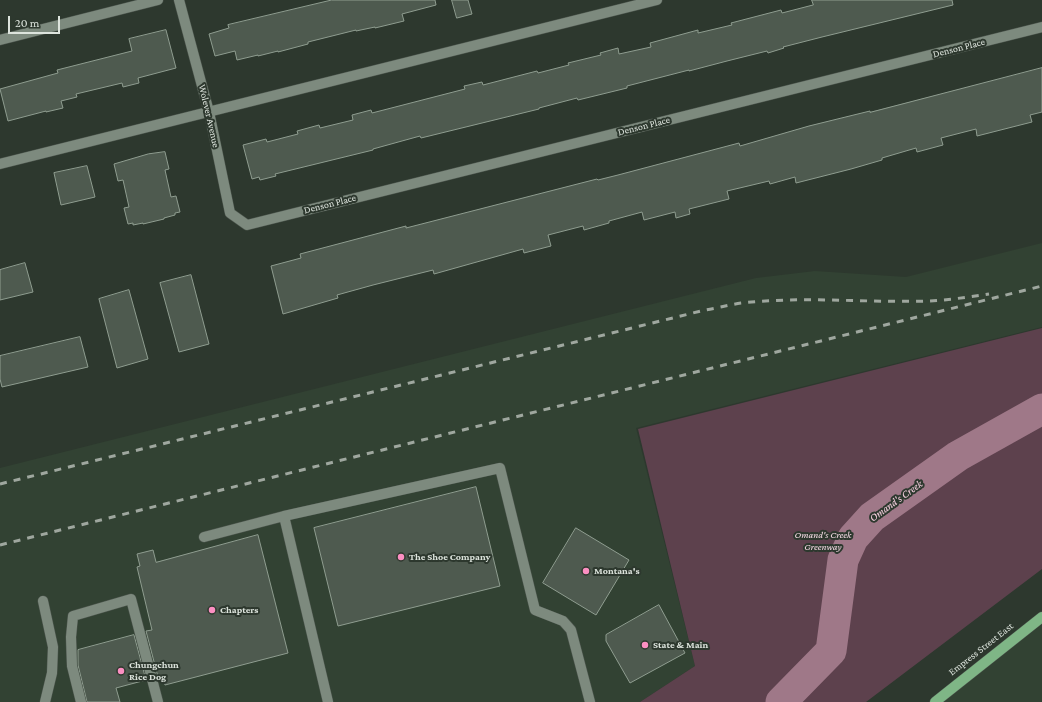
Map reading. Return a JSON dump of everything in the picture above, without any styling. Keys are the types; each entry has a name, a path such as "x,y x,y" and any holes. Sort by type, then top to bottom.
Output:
{"main road":[{"name":"Empress Street East","path":"935,702 1042,616"}],"street":[{"path":"0,40 158,0"},
{"name":"Wolever Avenue","path":"179,0 209,112 230,213 247,225"},
{"path":"0,164 657,0"},
{"name":"Denson Place","path":"247,225 1042,27"},
{"path":"204,537 284,516 500,468 535,610 564,621 571,630 590,702"},
{"path":"284,516 328,702"},
{"path":"81,702 72,666 71,637 73,616 131,599 157,701"},
{"path":"43,600 53,647 52,673 46,702"}],"shaded area":[{"path":"1042,243 1042,327 636,428 695,666 640,702 0,702 0,468 756,278 815,271 906,277"},
{"path":"1042,619 1042,702 942,702"}],"green space":[{"name":"Omand's Creek Greenway","path":"1042,328 1042,569 866,702 640,702 695,666 638,429"}],"building":[{"path":"332,0 435,0 436,5 402,14 404,21 375,28 356,30 308,42 308,44 278,52 237,60 235,51 215,56 209,34 229,28 228,25"},
{"path":"452,0 468,0 472,14 457,18"},
{"path":"812,0 952,0 953,5 783,47 784,48 768,53 767,51 689,70 627,86 627,88 578,100 577,98 539,109 421,138 420,136 373,150 275,174 276,176 260,180 259,177 252,179 243,145 266,139 267,142 298,134 297,131 319,125 320,128 353,120 352,115 371,110 372,113 465,89 464,86 482,82 483,85 537,71 538,73 569,65 568,63 601,55 600,53 618,48 619,54 651,47 650,43 698,30 698,33 732,25 731,23 781,10 782,13 813,5"},
{"path":"166,30 176,68 138,78 139,83 123,87 122,83 76,94 77,97 61,101 63,108 8,121 0,89 58,73 57,70 132,51 129,39"},
{"path":"1042,68 1042,112 1030,115 1032,122 977,136 976,129 941,138 943,145 917,152 916,148 882,158 882,160 796,183 795,177 770,184 769,181 727,191 729,199 689,209 690,214 676,218 675,212 644,220 642,212 584,230 583,226 548,235 551,246 524,253 523,249 434,274 433,270 373,285 337,295 338,298 283,314 271,266 301,258 300,254 406,226 406,228 597,179 618,175 739,143 740,146 809,126"},
{"path":"165,152 169,169 165,170 171,197 176,196 180,212 164,219 143,224 128,224 124,208 129,207 123,180 118,181 114,164 148,154"},
{"path":"87,166 95,197 61,205 54,173"},
{"path":"25,263 33,292 0,300 0,270"},
{"path":"191,275 209,344 179,352 160,283"},
{"path":"129,290 148,359 117,368 99,299"},
{"path":"80,337 88,367 2,387 0,379 0,356"},
{"path":"476,487 500,586 338,626 314,528"},
{"name":"Montana's","path":"576,528 629,560 596,615 543,583"},
{"name":"Chapters","path":"258,535 288,653 165,685 163,676 158,677 146,631 152,630 137,567 140,566 137,554 153,550 156,562"},
{"name":"State & Main","path":"659,605 685,653 630,683 606,641 606,635"},
{"path":"134,635 146,680 116,688 120,702 87,702 78,665 78,650"}],"waterway":[{"name":"Omand's Creek","path":"781,702 831,651 843,560 853,538 872,517 958,456 1042,409"}],"railway":[{"path":"0,545 1042,286"},
{"path":"0,484 705,310 741,303 788,300 929,301 989,294"}],"place":[{"name":"The Shoe Company","path":"401,557"},
{"name":"Montana's","path":"586,571"},
{"name":"Chapters","path":"212,610"},
{"name":"State & Main","path":"645,645"},
{"name":"Chungchun Rice Dog","path":"121,671"}]}
